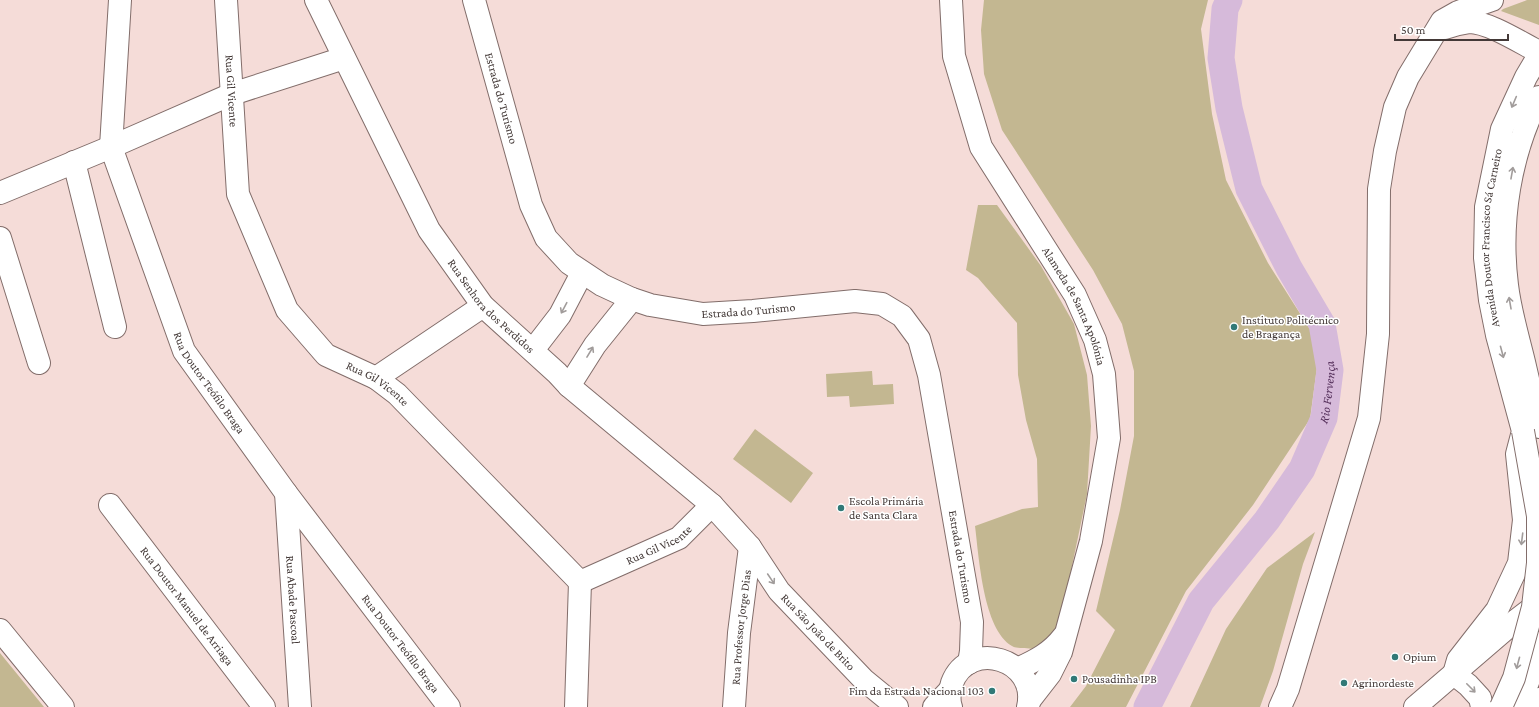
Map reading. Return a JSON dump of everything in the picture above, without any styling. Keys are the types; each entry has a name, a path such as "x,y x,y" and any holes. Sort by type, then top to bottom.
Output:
{"street":[{"name":"Rua Doutor Teófilo Braga","path":"120,0 111,147 184,351 286,493 448,707"},
{"name":"Rua Gil Vicente","path":"226,0 238,194 287,310 326,355 376,378 397,394 580,582 679,538 712,505"},
{"name":"Rua Senhora dos Perdidos","path":"316,0 428,230 483,306 533,350 569,386 712,505 750,547"},
{"name":"Estrada do Turismo","path":"474,0 531,205 546,238 569,263 582,273 606,288 632,299 650,305 704,314 753,311 855,301 882,304 902,316 919,339 929,375 972,622 969,663"},
{"name":"Alameda de Santa Apolónia","path":"951,0 954,56 981,148 1075,294 1094,340 1104,374 1109,438 1091,541 1061,652 1050,674 1028,704"},
{"path":"1280,707 1288,689 1369,418 1378,334 1379,189 1385,151 1395,107 1408,76 1442,21 1458,12 1492,0"},
{"path":"1434,32 1455,24 1470,22 1486,26 1539,52"},
{"path":"1518,41 1525,64 1526,76"},
{"name":"Avenida Doutor Francisco Sá Carneiro","path":"1534,421 1498,335 1490,300 1485,258 1486,207 1502,129 1526,76 1539,55"},
{"path":"0,193 111,147 232,94 344,58"},
{"name":"Avenida Doutor Francisco Sá Carneiro","path":"1501,707 1514,678 1533,607 1538,563 1538,516 1534,421 1507,286 1505,228 1513,168 1528,121 1539,97"},
{"path":"74,162 115,327"},
{"path":"0,238 7,285 39,363"},
{"path":"533,350 560,315 582,273"},
{"path":"569,386 595,345 632,299"},
{"path":"376,378 483,306"},
{"path":"1454,674 1458,660 1497,610 1519,563 1524,520 1518,454 1534,421"},
{"name":"Rua Abade Pascoal","path":"286,493 300,707"},
{"name":"Rua Doutor Manuel de Arriaga","path":"110,505 264,707"},
{"name":"Rua Professor Jorge Dias","path":"734,707 738,632 750,547"},
{"name":"Rua São João de Brito","path":"750,547 779,591 864,680 897,707"},
{"path":"576,707 580,582"},
{"path":"1415,707 1514,622 1539,603"},
{"path":"1454,674 1539,615"},
{"name":"Estrada do Turismo","path":"972,622 986,645 997,658"},
{"path":"0,630 63,707"},
{"path":"1017,669 1037,659 1055,647 1067,631"},
{"path":"1518,707 1534,667 1539,643"},
{"path":"934,707 950,699 954,680 960,670 969,663 978,659 988,658 997,658 1008,662 1017,669 1024,678 1028,689 1028,704"},
{"path":"1454,674 1468,685 1480,698 1482,707"},
{"path":"1534,707 1539,699"}],"shaded area":[{"name":"Instituto Politécnico de Bragança","path":"984,0 1208,0 1201,29 1212,114 1226,180 1268,263 1320,345 1310,419 1253,505 1186,591 1126,707 1070,707 1086,686 1115,630 1096,611 1120,510 1134,436 1134,371 1122,324 1093,270 1002,130 984,74 981,30"},
{"path":"1527,0 1539,0 1539,25 1501,11 1503,9"},
{"path":"978,205 997,205 1041,266 1074,324 1087,375 1091,426 1087,494 1062,614 1053,635 1033,649 1014,647 1002,637 989,609 984,591 978,555 975,526 1022,509 1038,507 1037,459 1026,420 1018,375 1017,323 978,278 966,270"},
{"path":"872,371 873,385 893,384 894,404 850,407 849,396 827,397 826,374"},
{"path":"755,429 813,473 791,503 733,459"},
{"path":"1315,532 1303,564 1273,671 1260,707 1190,707 1226,629 1267,568"},
{"path":"0,653 44,707 0,707"}],"waterway":[{"name":"Rio Fervença","path":"1147,707 1201,601 1267,520 1302,469 1324,418 1330,370 1322,324 1289,268 1249,189 1229,108 1221,58 1225,9 1229,0"}],"place":[{"name":"Instituto Politécnico de Bragança","path":"1234,327"},
{"name":"Escola Primária de Santa Clara","path":"841,508"},
{"name":"Opium","path":"1395,657"},
{"name":"Pousadinha IPB","path":"1074,679"},
{"name":"Agrinordeste","path":"1344,683"},
{"name":"Fim da Estrada Nacional 103","path":"992,691"}]}
